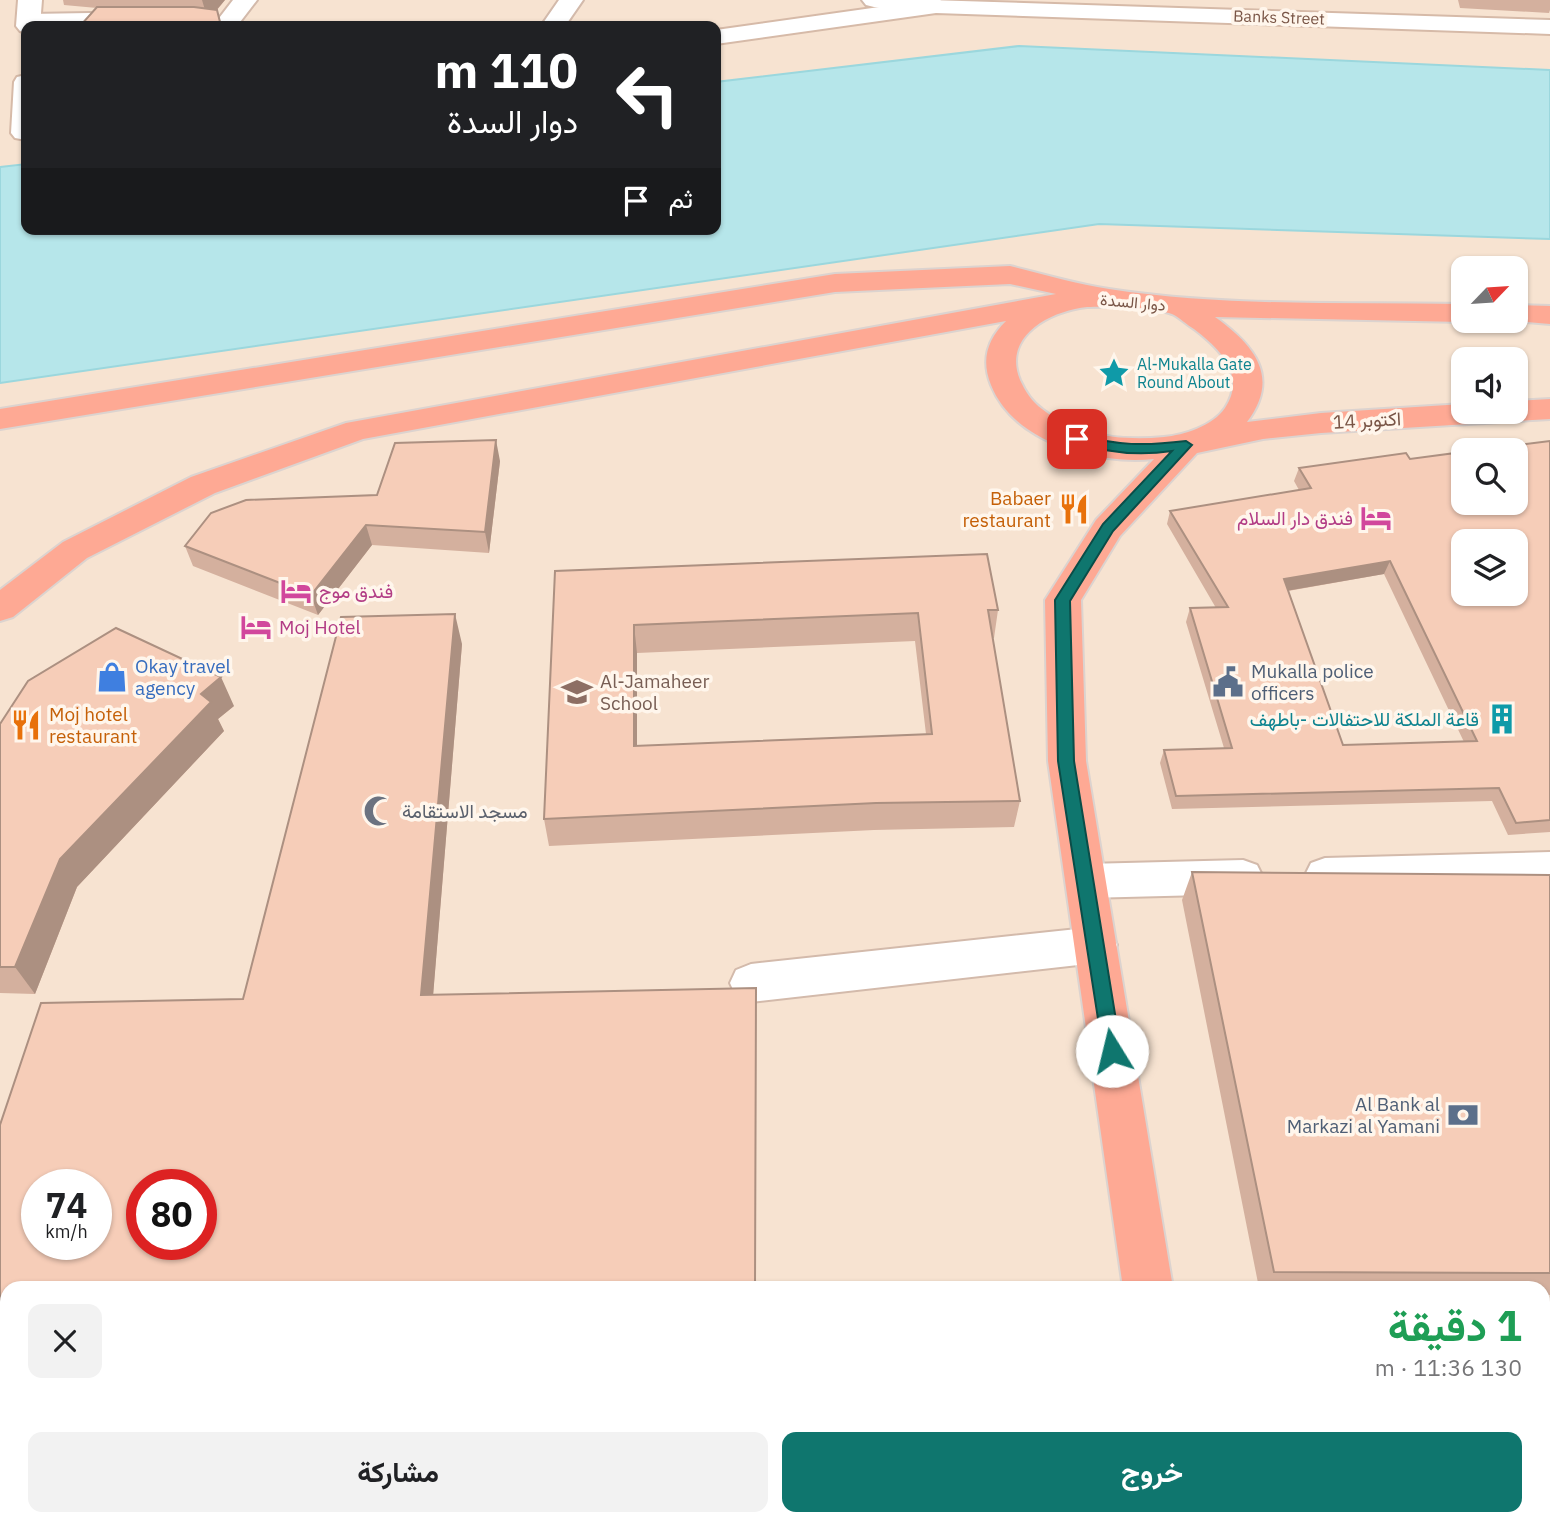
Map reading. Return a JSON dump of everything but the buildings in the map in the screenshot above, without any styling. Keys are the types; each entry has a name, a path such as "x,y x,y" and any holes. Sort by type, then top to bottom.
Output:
{"highway":[{"path":"0,419 835,283 1010,275 1105,297"},
{"name":"دوار السدة","path":"1105,297 1180,306 1217,332 1239,356 1249,383 1242,409 1221,430 1186,445 1144,450 1098,446 1056,432 1024,411 1004,385 999,359 1008,334 1030,315 1063,302 1105,297"},
{"path":"0,608 75,550 203,485 357,430 1063,302"},
{"path":"1180,306 1451,313"},
{"path":"1528,314 1550,315"},
{"name":"14 اكتوبر","path":"1186,445 1263,429 1298,425 1550,409"},
{"path":"1147,1281 1066,761 1063,600 1108,527 1186,445"}],"street":[{"path":"229,21 245,0"},
{"path":"556,21 571,0"},
{"path":"874,0 936,6"},
{"name":"Banks Street","path":"721,36 936,6 1550,27"},
{"path":"29,16 108,21"},
{"path":"17,134 21,111"},
{"path":"1086,881 1550,869"},
{"path":"751,984 1096,945"}],"shaded area":[{"path":"0,0 1550,0 1550,1281 0,1281"}],"water":[{"path":"1019,46 1550,70 1550,239 1099,224 0,383 0,167 21,165 21,235 721,235 721,81"}],"place":[{"name":"Al-Mukalla Gate Round About","path":"1114,373"},
{"name":"Babaer restaurant","path":"1074,509"},
{"name":"فندق دار السلام","path":"1376,518"},
{"name":"فندق موج","path":"296,591"},
{"name":"Moj Hotel","path":"256,627"},
{"name":"Okay travel agency","path":"112,677"},
{"name":"Mukalla police officers","path":"1228,682"},
{"name":"Al-Jamaheer School","path":"577,692"},
{"name":"قاعة الملكة للاحتفالات -باطهف","path":"1502,719"},
{"name":"Moj hotel restaurant","path":"26,725"},
{"name":"مسجد الاستقامة","path":"379,811"},
{"name":"Al Bank al Markazi al Yamani","path":"1463,1115"}],"route":[{"path":"1077,439 1098,446 1144,450 1186,445 1108,527 1063,600 1066,761 1112,1051"}]}
